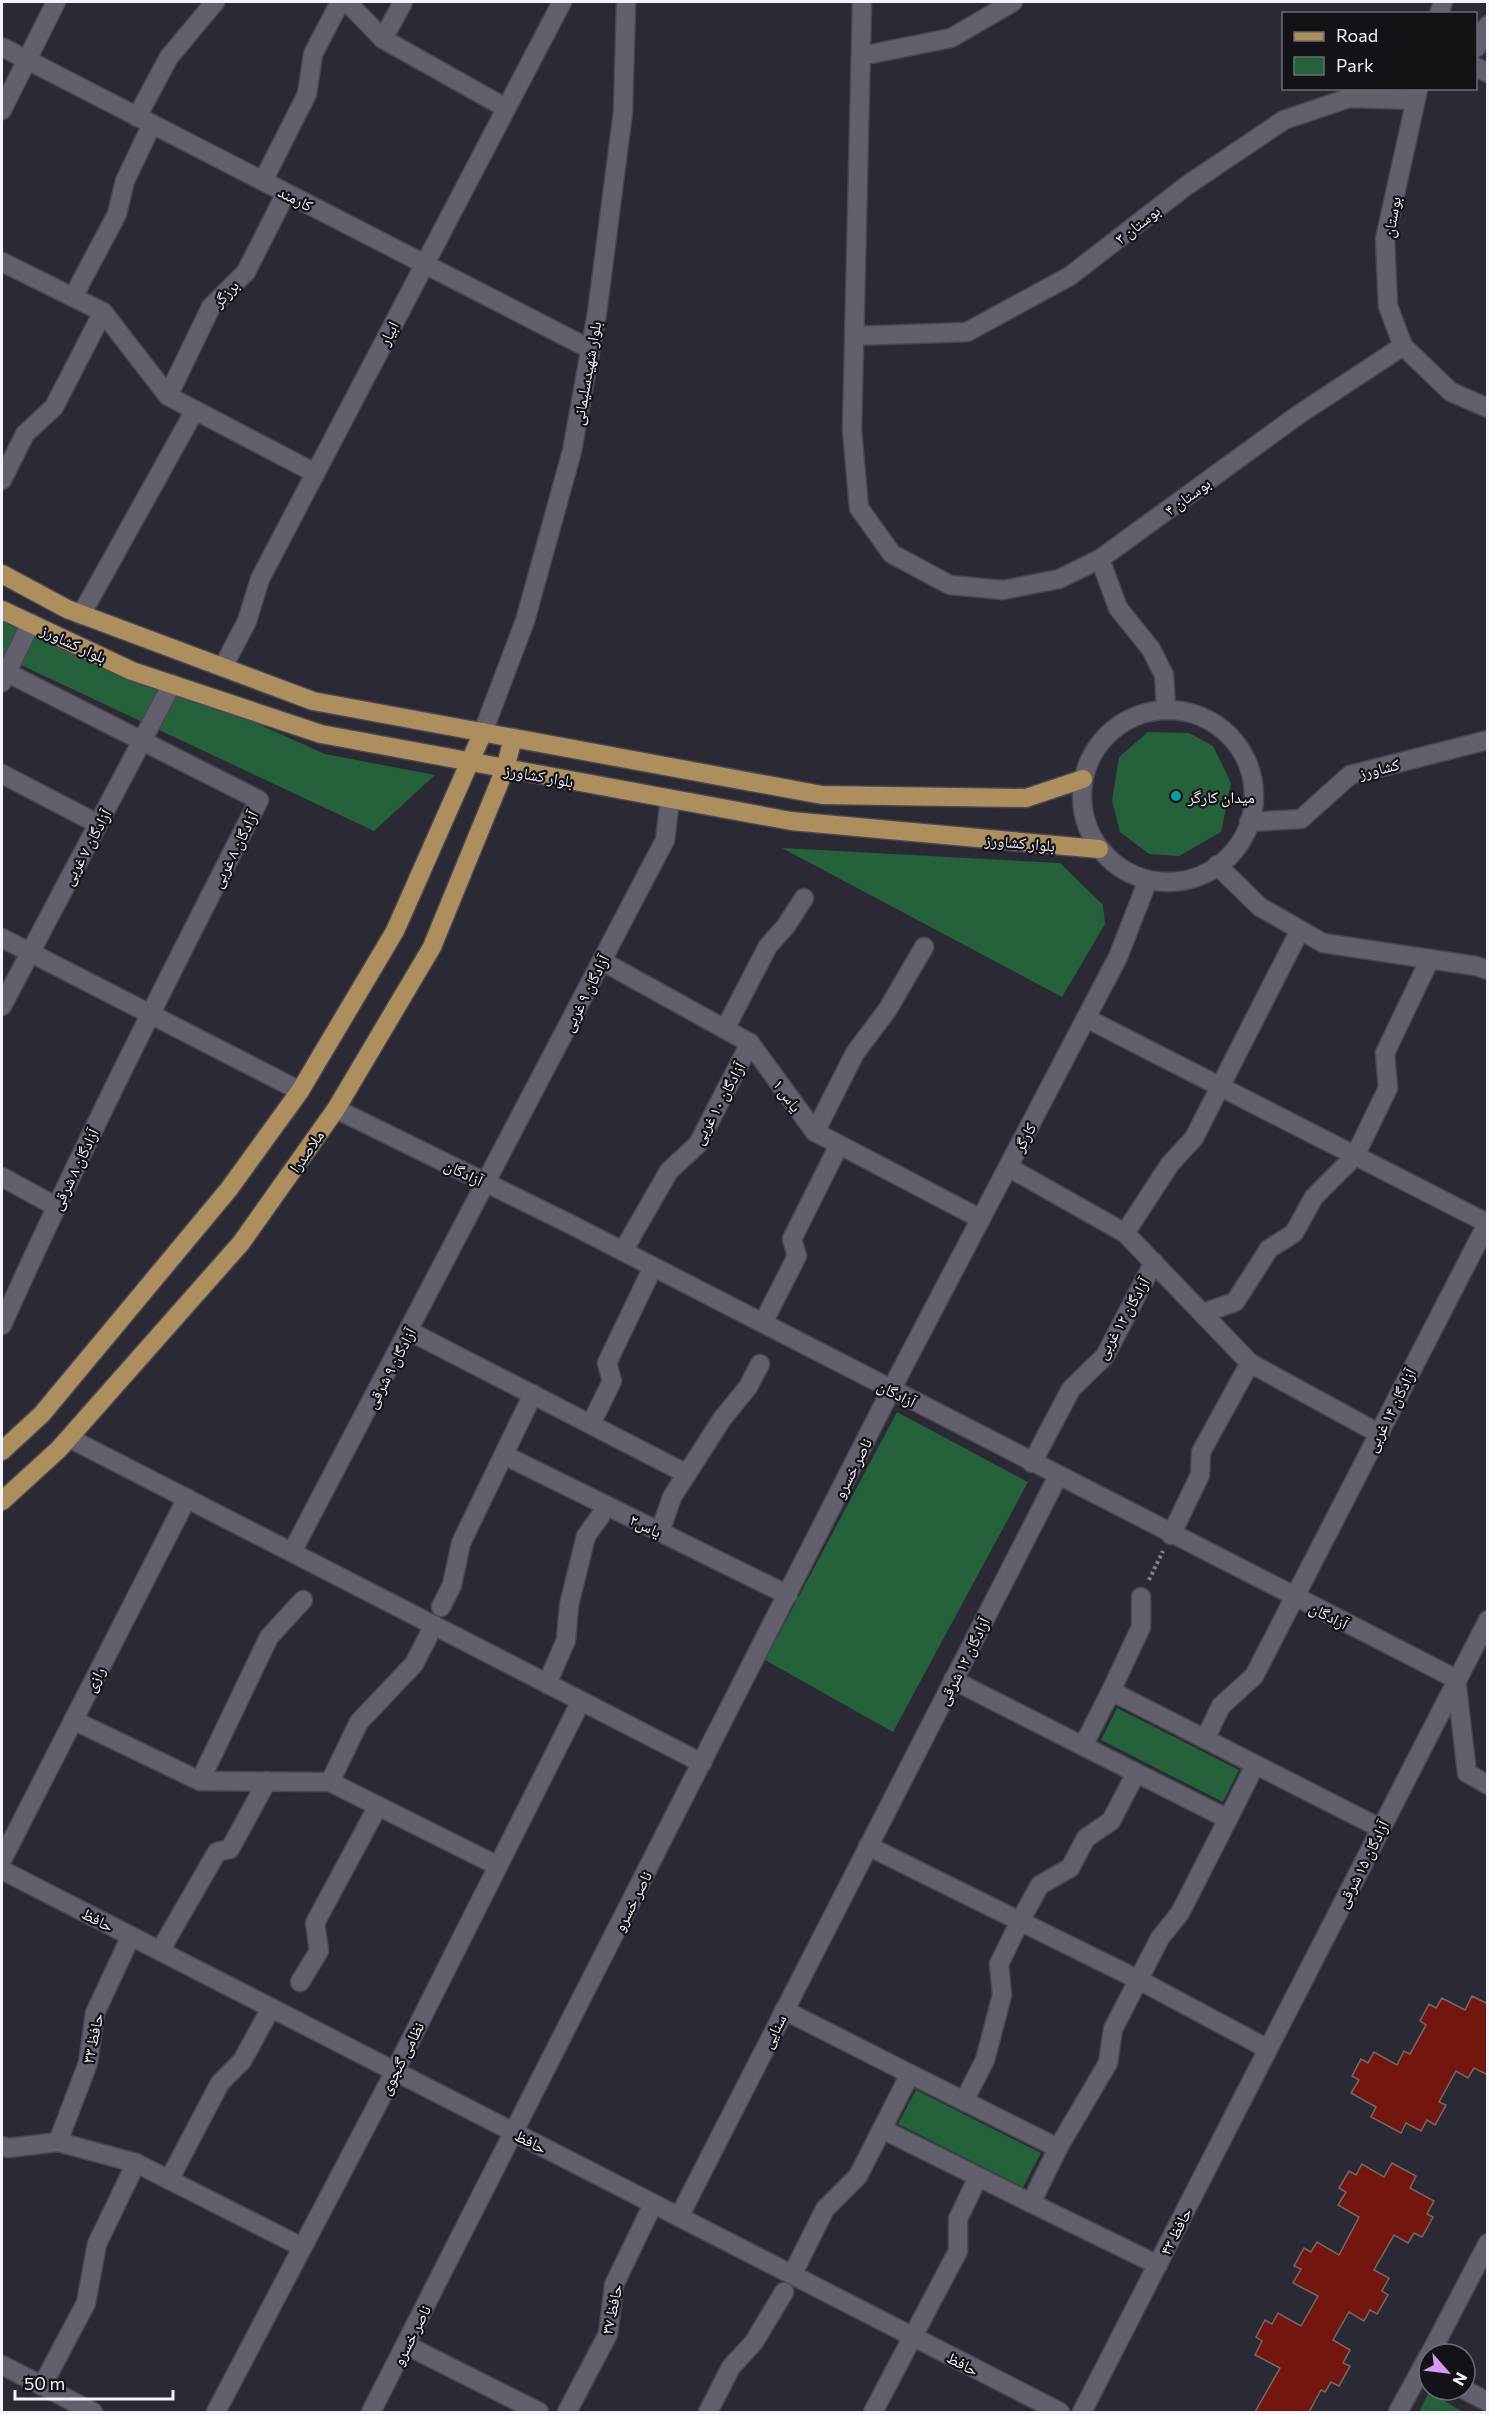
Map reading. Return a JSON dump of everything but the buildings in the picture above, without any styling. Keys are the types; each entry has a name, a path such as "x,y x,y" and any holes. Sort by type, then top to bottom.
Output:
{"main road":[{"name":"بلوار کشاورز","path":"2,574 81,615 314,701 822,795 1026,798 1083,779"},
{"name":"بلوار کشاورز","path":"2,609 132,670 321,734 791,821 1099,849"},
{"path":"2,1451 42,1414 229,1189 300,1091 395,931 483,732"},
{"name":"ملاصدرا","path":"2,1501 69,1438 241,1243 336,1109 432,947 504,769 513,738"}],"street":[{"path":"2,110 56,2"},
{"path":"73,297 117,214 145,120 169,57 215,2"},
{"path":"263,181 307,94 313,54 340,2"},
{"path":"347,2 383,39 506,108"},
{"path":"383,39 403,2"},
{"name":"ابیار","path":"223,668 247,621 260,579 562,2"},
{"name":"بلوار شهیدسلیمانی","path":"483,732 525,621 572,451 590,349 623,112 626,2"},
{"path":"855,336 862,2"},
{"path":"861,56 951,38 1013,2"},
{"path":"1477,46 1488,25"},
{"name":"کارمند","path":"2,47 590,349"},
{"name":"بوستان ۳","path":"855,336 967,332 1070,276 1186,186 1284,120 1349,98 1416,94"},
{"name":"بوستان","path":"1403,346 1388,306 1385,238 1416,94"},
{"name":"برزگر","path":"168,396 211,308 246,272 286,193"},
{"path":"2,262 103,312 168,396 315,473"},
{"path":"2,480 25,435 54,407 103,312"},
{"name":"بوستان ۴","path":"855,336 852,430 859,508 892,554 950,585 1003,590 1059,579 1100,559 1298,415 1403,346"},
{"path":"1403,346 1451,392 1488,408"},
{"path":"81,615 195,410"},
{"path":"1100,559 1118,608 1151,649 1164,675 1166,709"},
{"path":"31,623 4,677 143,742"},
{"name":"آزادگان ۷ غربی","path":"2,1006 172,684"},
{"path":"1166,709 1195,713 1221,727 1240,749 1252,776 1254,805 1246,833 1229,857 1205,874 1177,882 1148,880 1121,869 1099,849 1087,828 1084,812 1083,779 1093,752 1112,730 1138,715 1166,709"},
{"name":"کشاورز","path":"1249,822 1301,819 1350,775 1488,740"},
{"name":"آزادگان ۸ غربی","path":"143,742 259,800 149,1014"},
{"path":"2,774 98,824"},
{"name":"آزادگان ۹ غربی","path":"487,1183 665,840 670,799"},
{"path":"1217,866 1260,907 1323,943 1476,966 1488,970"},
{"name":"کارگر","path":"891,1390 1118,957 1148,880"},
{"path":"725,1029 768,946 786,926 804,897"},
{"path":"1125,1233 1170,1164 1194,1138 1300,930"},
{"path":"2,938 300,1091"},
{"path":"815,1132 855,1053 888,1009 924,947"},
{"path":"1203,1313 1234,1302 1269,1249 1293,1233 1314,1197 1355,1156 1388,1088 1385,1053 1430,959"},
{"name":"یاس ۱","path":"602,961 750,1043 815,1132 981,1220"},
{"name":"آزادگان ۸ شرقی","path":"2,1325 56,1206 149,1014"},
{"path":"1086,1018 1487,1223"},
{"name":"آزادگان ۱۰ غربی","path":"623,1251 669,1171 698,1144 750,1043"},
{"name":"آزادگان","path":"336,1109 623,1251 1456,1680"},
{"path":"763,1323 797,1256 792,1239 838,1144"},
{"path":"1008,1167 1125,1233 1250,1363 1378,1432"},
{"path":"2,1177 56,1206"},
{"name":"آزادگان ۹ شرقی","path":"292,1552 487,1183"},
{"name":"آزادگان ۱۴ غربی","path":"1205,1739 1221,1706 1254,1676 1487,1223"},
{"name":"آزادگان ۱۲ غربی","path":"1032,1463 1071,1389 1105,1356 1154,1262"},
{"path":"591,1424 612,1381 607,1363 653,1267"},
{"path":"409,1331 687,1474"},
{"path":"1171,1535 1200,1474 1201,1452 1250,1363"},
{"path":"660,1532 672,1497 722,1419 748,1387 760,1364"},
{"name":"ناصر خسرو","path":"371,2412 891,1390"},
{"path":"441,1607 452,1585 461,1543 533,1394"},
{"path":"69,1438 702,1763"},
{"name":"یاس۲","path":"504,1455 788,1595"},
{"name":"آزادگان ۱۲ شرقی","path":"868,1846 1058,1476"},
{"name":"رازی","path":"2,1860 187,1498"},
{"path":"547,1684 566,1640 569,1605 586,1536 600,1515"},
{"path":"1083,1746 1141,1628 1141,1597"},
{"path":"200,1781 269,1636 303,1600"},
{"name":"آزادگان ۱۵ شرقی","path":"1268,2049 1488,1620"},
{"path":"330,1782 359,1722 414,1664 434,1625"},
{"path":"953,1680 1228,1819"},
{"path":"1456,1680 1467,1773 1488,1785"},
{"path":"1111,1691 1380,1828"},
{"name":"نظامی گنجوی","path":"216,2412 394,2071 581,1701"},
{"path":"73,1720 200,1781 330,1782 498,1866"},
{"path":"1031,2203 1058,2148 1108,2062 1113,2029 1160,1938 1180,1913 1256,1765"},
{"path":"964,2101 985,2060 1002,1995 999,1964 1020,1921 1040,1885 1070,1868 1086,1838 1111,1821 1136,1773"},
{"path":"160,1951 217,1852 230,1849 267,1782"},
{"path":"300,1983 319,1951 315,1923 378,1806"},
{"path":"868,1846 1140,1980 1268,2049"},
{"name":"سنایی","path":"678,2217 868,1846"},
{"name":"حافظ","path":"2,1870 1060,2412"},
{"name":"حافظ ۳۳","path":"58,2142 88,2062 95,2013 132,1936"},
{"path":"169,2180 220,2083 242,2061 271,2008"},
{"path":"784,2010 1058,2148"},
{"name":"حافظ ۴۳","path":"1082,2412 1268,2049"},
{"path":"792,2275 825,2209 858,2176 910,2074"},
{"path":"882,2129 1158,2265"},
{"path":"4,2151 58,2142 136,2163 302,2247"},
{"path":"42,2386 86,2303 97,2244 136,2163"},
{"path":"873,2412 958,2251 958,2219 978,2177"},
{"name":"حافظ ۳۷","path":"567,2412 608,2334 614,2285 653,2204"},
{"path":"1438,2342 1488,2243"},
{"path":"708,2412 731,2367 754,2342 784,2292"},
{"path":"406,2345 531,2411"},
{"path":"2,2365 93,2412"},
{"path":"1398,2412 1417,2380"}],"path":[{"path":"1141,1597 1171,1535"}],"green space":[{"path":"2,607 31,623 325,754 435,775 374,831 2,656"},
{"path":"1148,732 1189,733 1213,746 1231,783 1221,832 1179,856 1149,854 1120,832 1112,801 1119,757"},
{"path":"782,848 1060,863 1103,905 1105,924 1062,997"},
{"path":"897,1412 1028,1482 893,1732 765,1660"},
{"path":"1117,1708 1239,1770 1223,1802 1101,1740"},
{"path":"916,2090 1041,2153 1023,2187 898,2124"},
{"path":"1424,2402 1446,2402 1463,2412 1419,2412"}],"place":[{"name":"میدان کارگر","path":"1176,796"}]}
